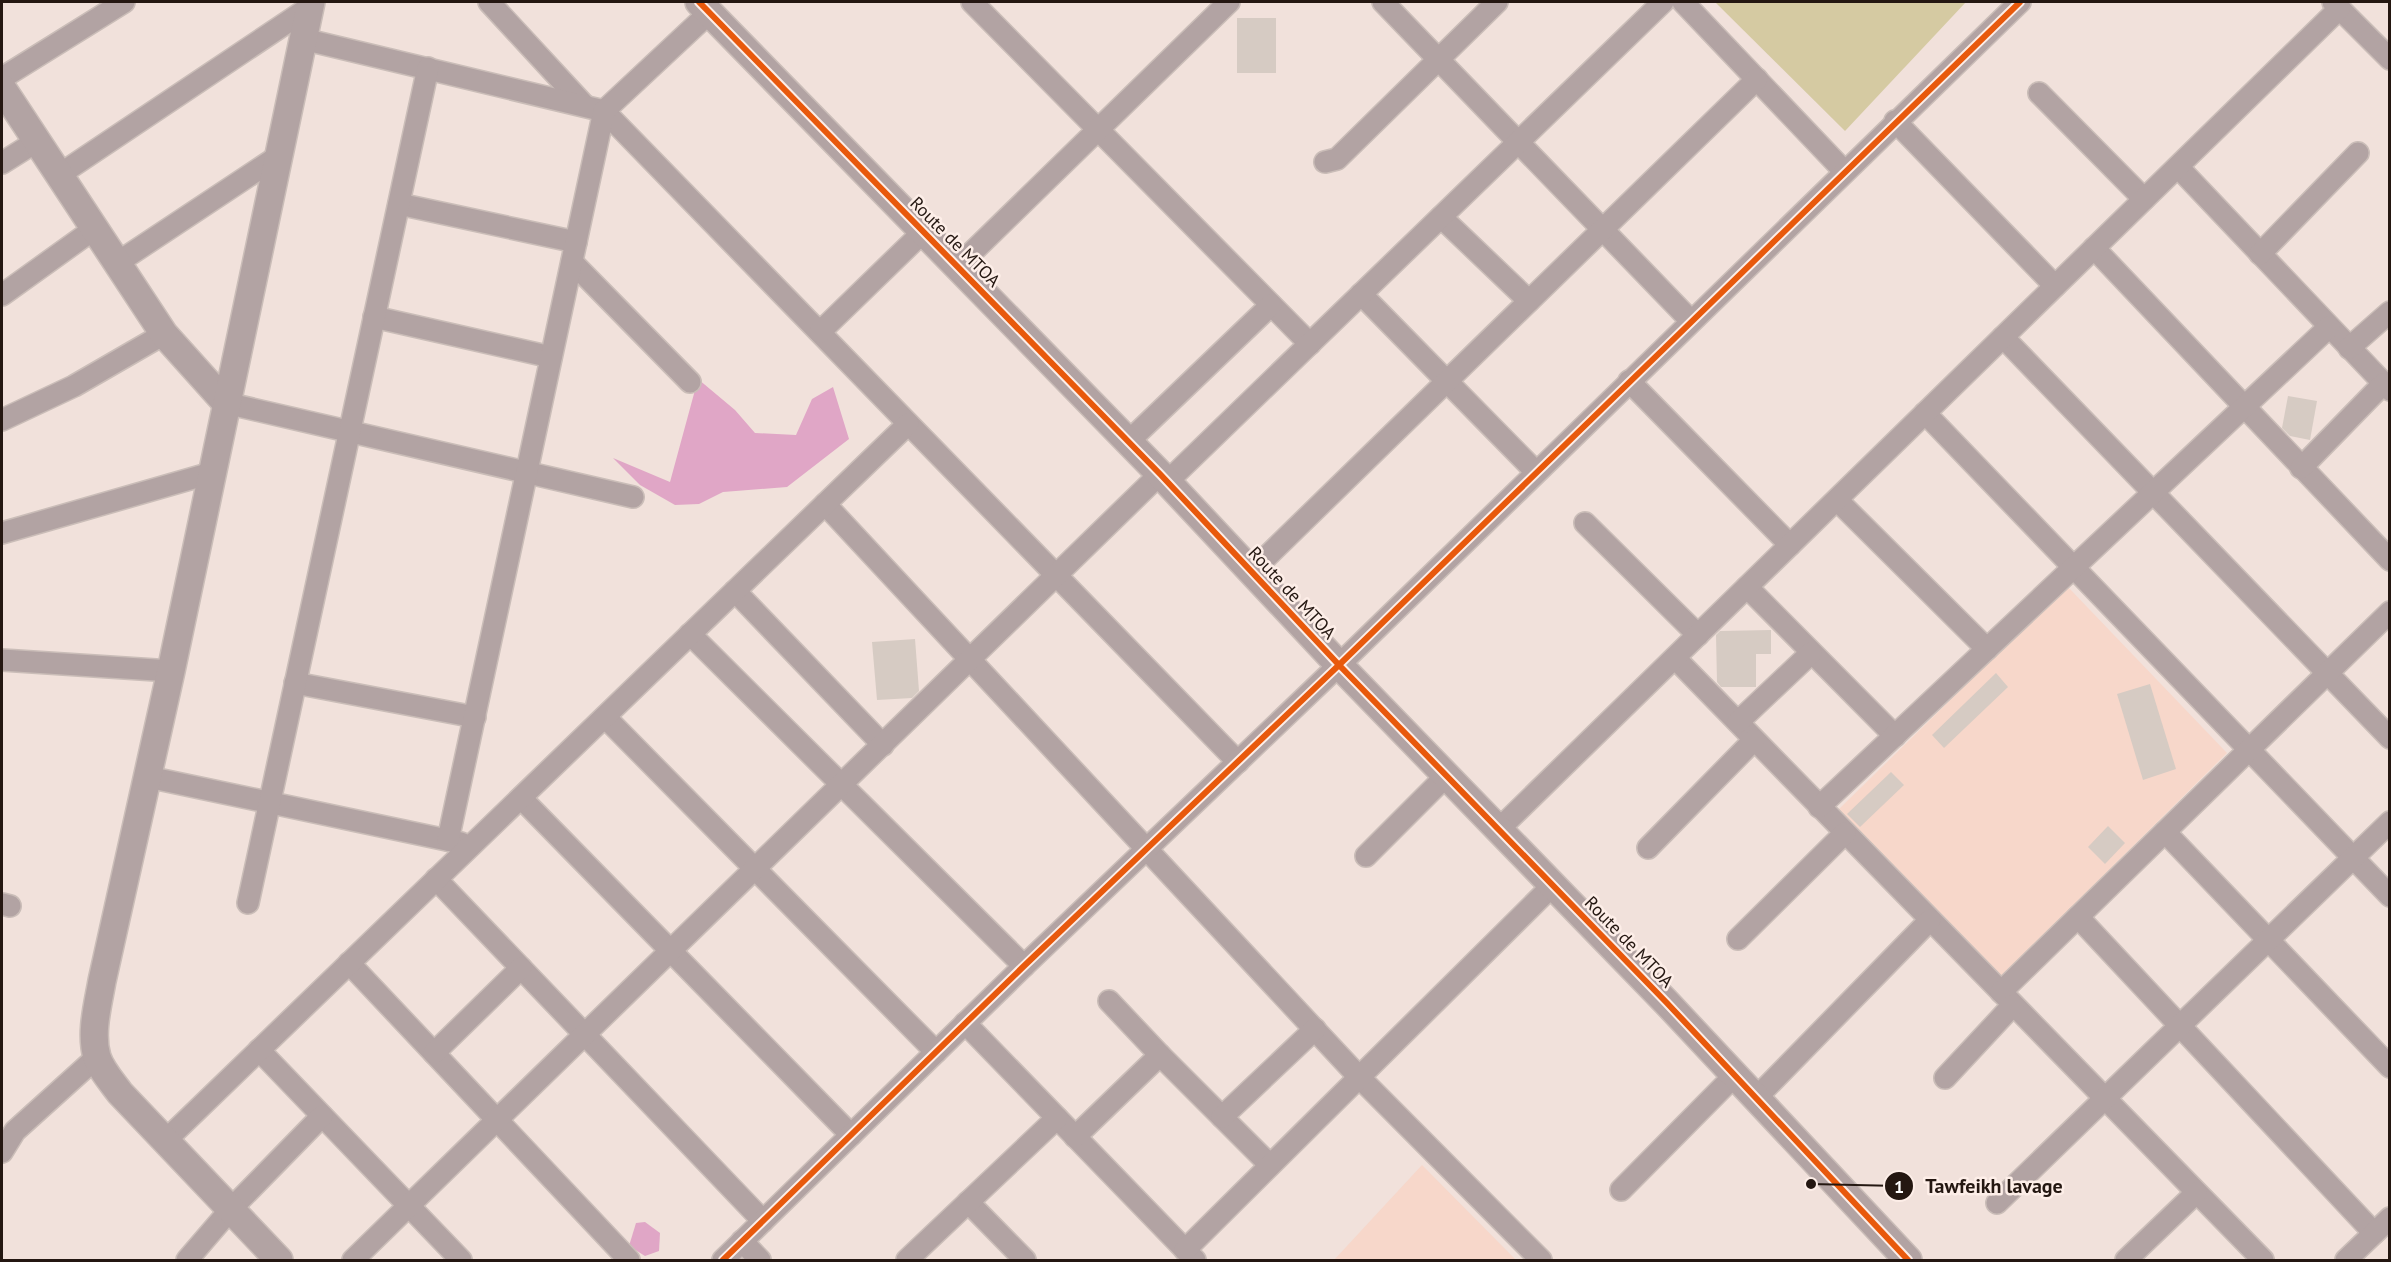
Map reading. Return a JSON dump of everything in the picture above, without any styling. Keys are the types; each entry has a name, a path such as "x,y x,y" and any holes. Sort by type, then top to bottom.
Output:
{"street":[{"path":"2,78 124,2"},
{"path":"489,2 820,332 1238,762"},
{"path":"972,2 1310,344"},
{"path":"958,266 1229,2"},
{"path":"1383,2 1691,321"},
{"path":"1324,162 1337,159 1497,2"},
{"path":"353,1260 1056,575 1310,344 1663,2"},
{"path":"1683,2 1844,171"},
{"path":"723,1260 2020,2"},
{"path":"279,1260 120,1093 106,1074 97,1057 97,1010 171,672 277,157 311,4"},
{"path":"59,175 311,4"},
{"path":"1498,830 2178,166 2336,5 2390,59"},
{"path":"448,840 574,252 594,109 704,7"},
{"name":"Route de MTOA","path":"704,7 1164,478 1339,665 1666,1002 1908,1260"},
{"path":"303,39 594,109"},
{"path":"248,903 428,68"},
{"path":"1251,572 1757,79"},
{"path":"2,88 164,334 226,403 633,497"},
{"path":"2039,93 2144,199"},
{"path":"1895,122 2055,286"},
{"path":"2,164 36,141"},
{"path":"2260,254 2358,153"},
{"path":"117,263 277,157"},
{"path":"2178,166 2386,387 2301,468"},
{"path":"399,204 574,252 690,382"},
{"path":"1441,217 1528,301"},
{"path":"2,295 94,229"},
{"path":"820,332 923,231"},
{"path":"2094,248 2390,560"},
{"path":"1361,294 1536,472"},
{"path":"1128,442 1271,305"},
{"path":"2349,348 2390,312"},
{"path":"374,317 551,357"},
{"path":"1819,807 2329,327"},
{"path":"2,420 74,386 164,334"},
{"path":"2003,337 2390,738"},
{"path":"1629,381 1791,545"},
{"path":"1925,413 2390,896"},
{"path":"165,1141 908,424"},
{"path":"2,533 211,473"},
{"path":"1837,500 1987,649"},
{"path":"825,504 1359,1077 1541,1260"},
{"path":"1586,524 1698,635"},
{"path":"1747,587 1895,736"},
{"path":"735,591 883,745"},
{"path":"1946,1078 2007,999 2078,917 2390,612"},
{"path":"690,634 1024,966"},
{"path":"1738,722 1811,653"},
{"path":"1675,658 2263,1260"},
{"path":"2,660 171,672"},
{"path":"295,683 475,717"},
{"path":"605,717 936,1052"},
{"path":"1648,848 1754,740"},
{"path":"1366,856 1446,776"},
{"path":"148,777 472,845"},
{"path":"521,798 851,1135"},
{"path":"1997,1203 2390,822"},
{"path":"2165,832 2390,1067"},
{"path":"1738,939 1845,833"},
{"path":"436,879 763,1221"},
{"path":"965,1023 1190,1255 1270,1165 1552,886"},
{"path":"2078,917 2374,1233"},
{"path":"1755,1098 1930,920"},
{"path":"350,963 629,1260"},
{"path":"434,1053 521,968"},
{"path":"1109,1001 1270,1165"},
{"path":"1222,1117 1315,1029"},
{"path":"259,1050 461,1260"},
{"path":"1075,1137 1160,1055"},
{"path":"2,1152 23,1124 97,1057"},
{"path":"1621,1190 1734,1076"},
{"path":"187,1260 230,1210 322,1116"},
{"path":"907,1260 1057,1118"},
{"path":"2126,1260 2196,1193"},
{"path":"968,1202 1024,1260"},
{"path":"2354,1258 2374,1233 2390,1218"},
{"path":"742,1241 760,1260"}],"shaded area":[{"path":"1715,2 1966,2 1845,131"},
{"path":"698,379 735,410 755,433 796,435 812,399 833,387 849,439 787,487 723,492 699,504 675,505 640,485 613,458 670,482"},
{"path":"2067,586 2227,753 2000,978 1838,810"},
{"path":"1422,1165 1516,1260 1334,1260"},
{"path":"645,1222 660,1233 659,1251 645,1256 629,1246 636,1223"}],"building":[{"path":"1237,18 1276,18 1276,73 1237,73"},
{"path":"2288,396 2317,401 2310,440 2290,436 2282,428"},
{"path":"1771,630 1771,654 1756,654 1756,687 1721,687 1717,682 1716,635 1720,631"},
{"path":"915,639 919,691 912,698 877,700 872,642"},
{"path":"1996,673 2008,687 1944,748 1932,735"},
{"path":"2150,684 2176,769 2143,780 2117,694"},
{"path":"1891,772 1904,785 1860,827 1847,814"},
{"path":"2108,826 2125,843 2105,864 2088,847"}],"cycle path":[{"path":"699,2 1160,474 1339,665 1666,1002 1908,1260"},
{"path":"723,1260 2020,2"}],"place":[{"name":"Tawfeikh lavage","path":"1811,1184"}]}
